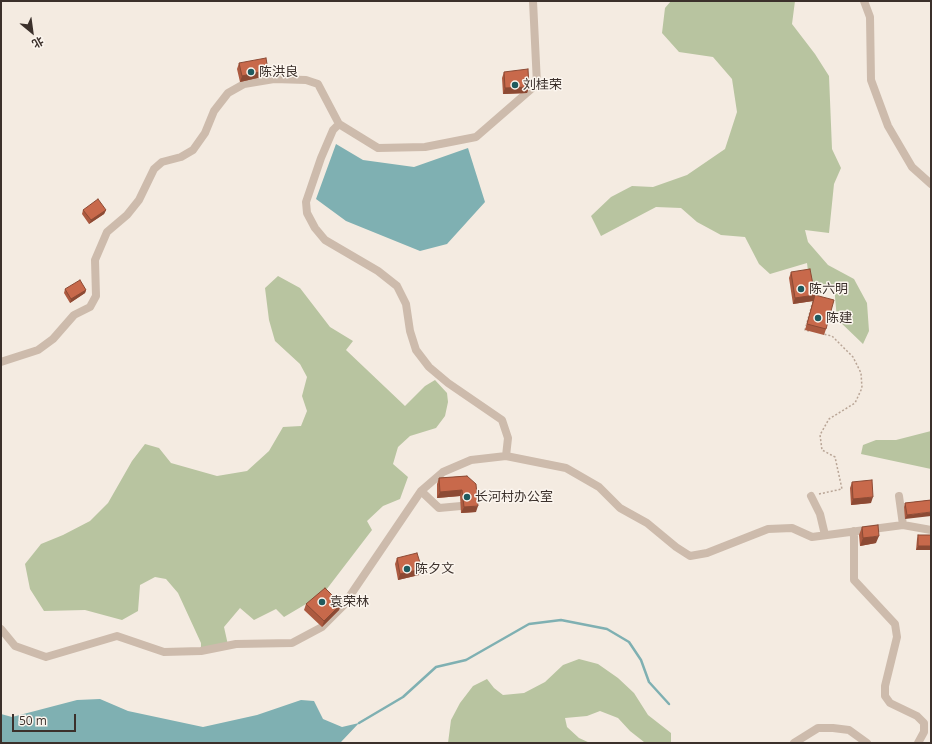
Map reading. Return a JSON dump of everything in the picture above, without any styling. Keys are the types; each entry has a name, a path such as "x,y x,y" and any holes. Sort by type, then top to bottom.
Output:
{"street":[{"path":"1,362 38,350 53,339 74,315 90,307 96,296 95,260 108,232 127,215 136,204 154,169 162,162 181,157 193,150 205,132 214,111 228,93 244,84 274,79 306,80 318,84 339,124 378,148 425,148 476,137 537,84 533,1"},
{"path":"864,1 870,17 870,80 888,126 912,167 931,184"},
{"path":"339,124 333,130 321,158 306,202 307,213 315,228 325,240 378,271 397,286 406,304 410,331 416,350 430,367 448,383 502,420 508,438 506,456"},
{"path":"1,629 15,646 46,656 117,636 164,652 201,651 236,644 292,644 322,627 343,606 421,491 443,472 471,460 506,456 566,468 599,487 620,508 647,523 676,547 690,556 707,553 768,529 792,528 812,537 903,525 931,530"},
{"path":"421,491 439,508 461,506"},
{"path":"811,496 820,514 825,535"},
{"path":"899,496 903,525"},
{"path":"854,531 854,580 895,624 897,637 885,686 885,696 890,703 917,716 924,723 931,734"},
{"path":"918,743 924,732 924,723"},
{"path":"794,743 818,728 849,730 867,743"}],"path":[{"path":"812,301 805,330 812,332"},
{"path":"811,496 842,489 835,457 822,450 820,435 829,419 854,403 862,388 861,373 853,357 832,336 818,333"}],"green space":[{"path":"671,1 795,1 792,24 815,54 829,76 832,149 841,168 834,184 829,233 805,230 808,242 828,265 854,279 867,303 869,331 863,344 837,319 834,286 810,287 807,263 770,274 759,264 745,237 721,235 697,222 681,208 656,207 601,236 591,216 611,197 632,186 653,187 687,175 725,149 737,112 732,79 713,57 679,52 662,33 665,8"},
{"path":"278,276 300,288 330,327 353,341 346,350 405,406 425,386 435,380 447,393 448,402 445,416 436,428 410,436 398,447 393,464 408,477 400,499 383,506 367,521 372,530 323,594 284,617 276,609 254,620 240,608 224,627 228,645 201,651 201,643 178,593 166,579 155,577 140,585 138,611 122,620 85,610 44,611 30,589 25,564 41,544 63,535 90,521 108,503 132,461 145,444 159,448 171,463 217,476 247,471 269,451 283,427 301,426 307,411 302,396 307,377 300,364 275,341 269,320 265,288"},
{"path":"931,431 931,469 861,454 863,445 876,440 896,440"},
{"path":"579,659 598,664 618,678 634,693 648,715 671,733 671,743 644,742 630,731 618,718 600,711 587,716 565,718 567,727 579,738 590,743 448,743 451,720 460,703 473,686 487,679 494,688 503,695 524,693 545,682 563,665"}],"water":[{"path":"336,144 363,160 414,167 468,148 485,202 447,244 420,251 346,221 316,199"},
{"path":"100,699 128,711 203,727 257,715 301,700 314,701 323,719 342,727 359,723 341,742 337,743 1,743 1,714 12,717 77,700"}],"building":[{"path":"266,58 268,70 242,76 239,63"},
{"path":"528,69 529,87 505,88 504,72"},
{"path":"98,199 106,210 91,220 83,210"},
{"name":"陈六明","path":"810,269 815,295 795,298 791,272"},
{"path":"80,280 86,290 71,299 65,289"},
{"name":"陈建","path":"815,295 834,300 826,329 807,324"},
{"path":"467,476 476,484 478,506 464,507 462,490 440,492 439,478"},
{"path":"872,480 873,497 853,499 852,482"},
{"path":"931,500 931,512 907,515 905,503"},
{"path":"878,525 879,536 863,538 862,527"},
{"path":"918,535 931,535 931,546 918,546"},
{"path":"417,553 422,569 400,574 397,558"},
{"name":"袁荣林","path":"325,588 341,604 324,621 306,604"}],"waterway":[{"path":"359,723 403,697 436,667 466,660 529,624 561,620 607,629 629,642 641,660 649,682 669,704"}],"place":[{"name":"陈洪良","path":"251,72"},
{"name":"刘桂荣","path":"515,85"},
{"name":"陈六明","path":"801,289"},
{"name":"陈建","path":"818,318"},
{"name":"长河村办公室","path":"467,497"},
{"name":"陈夕文","path":"407,569"},
{"name":"袁荣林","path":"322,602"}]}
